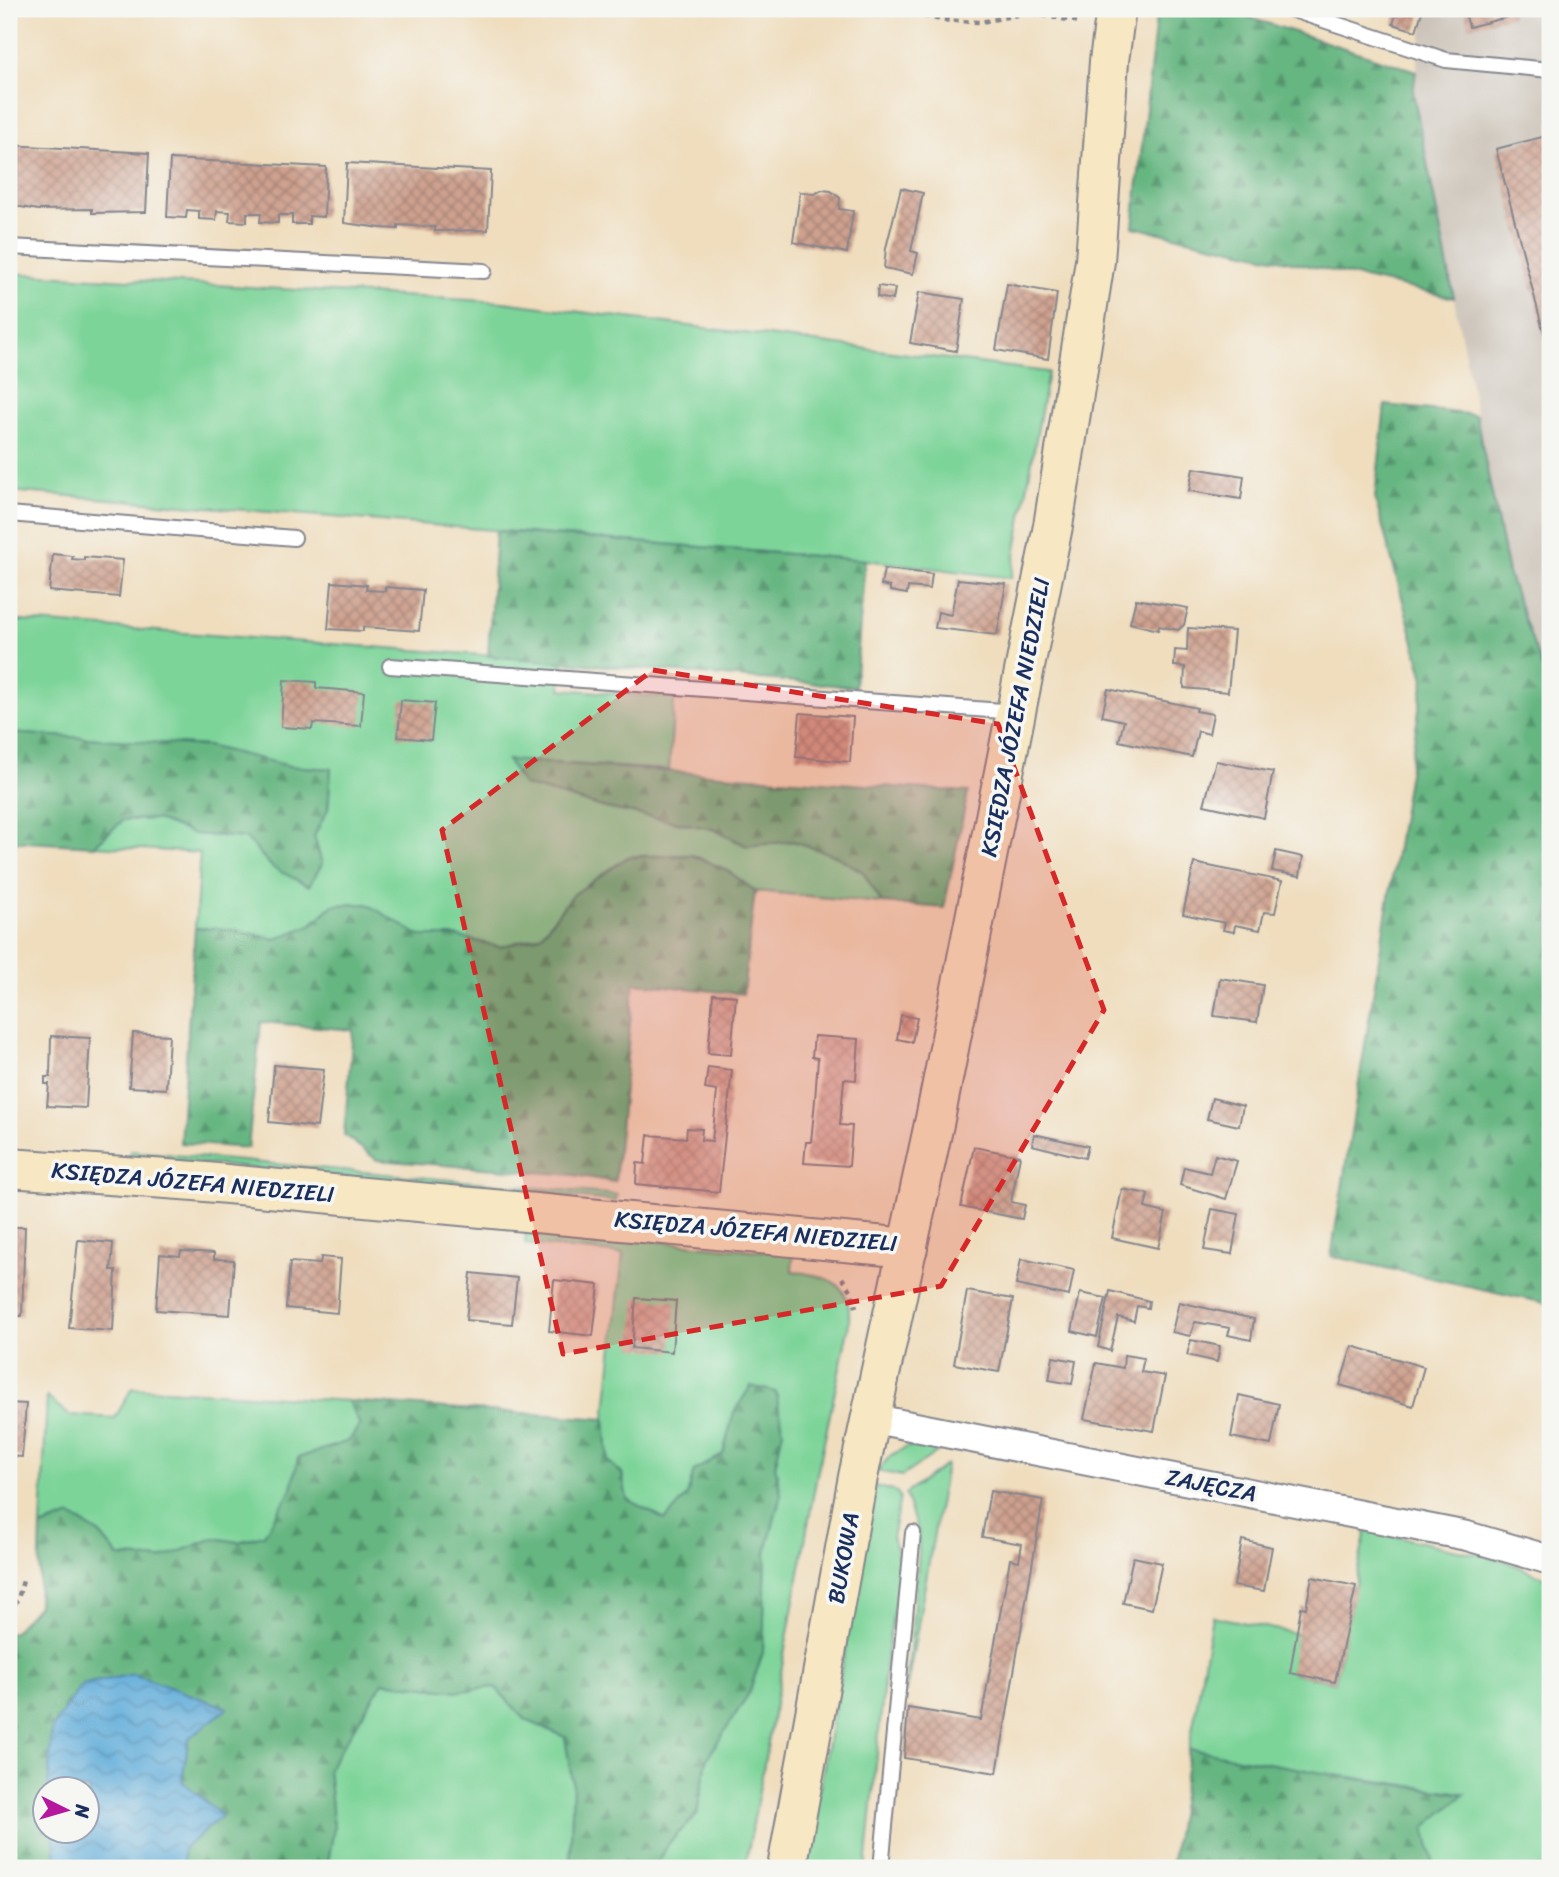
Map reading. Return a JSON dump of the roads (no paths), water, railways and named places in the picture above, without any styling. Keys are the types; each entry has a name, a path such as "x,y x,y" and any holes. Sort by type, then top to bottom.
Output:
{"street":[{"name":"KSIĘDZA JÓZEFA NIEDZIELI","path":"9,1168 195,1181 908,1248 1017,712 1079,369 1095,261 1109,61 1102,16"},
{"name":"BUKOWA","path":"787,1868 870,1418 908,1248"},
{"name":"ZAJĘCZA","path":"870,1418 1467,1536 1550,1560"}],"lane":[{"path":"1290,9 1446,60 1550,70"},
{"path":"9,247 484,271"},
{"path":"9,514 294,538"},
{"path":"390,666 1017,712"},
{"path":"881,1868 913,1533"}],"water":[{"path":"133,1674 228,1708 189,1738 182,1781 222,1816 183,1849 185,1868 67,1868 56,1859 55,1846 102,1846 102,1776 49,1776 52,1728 81,1685"}]}
